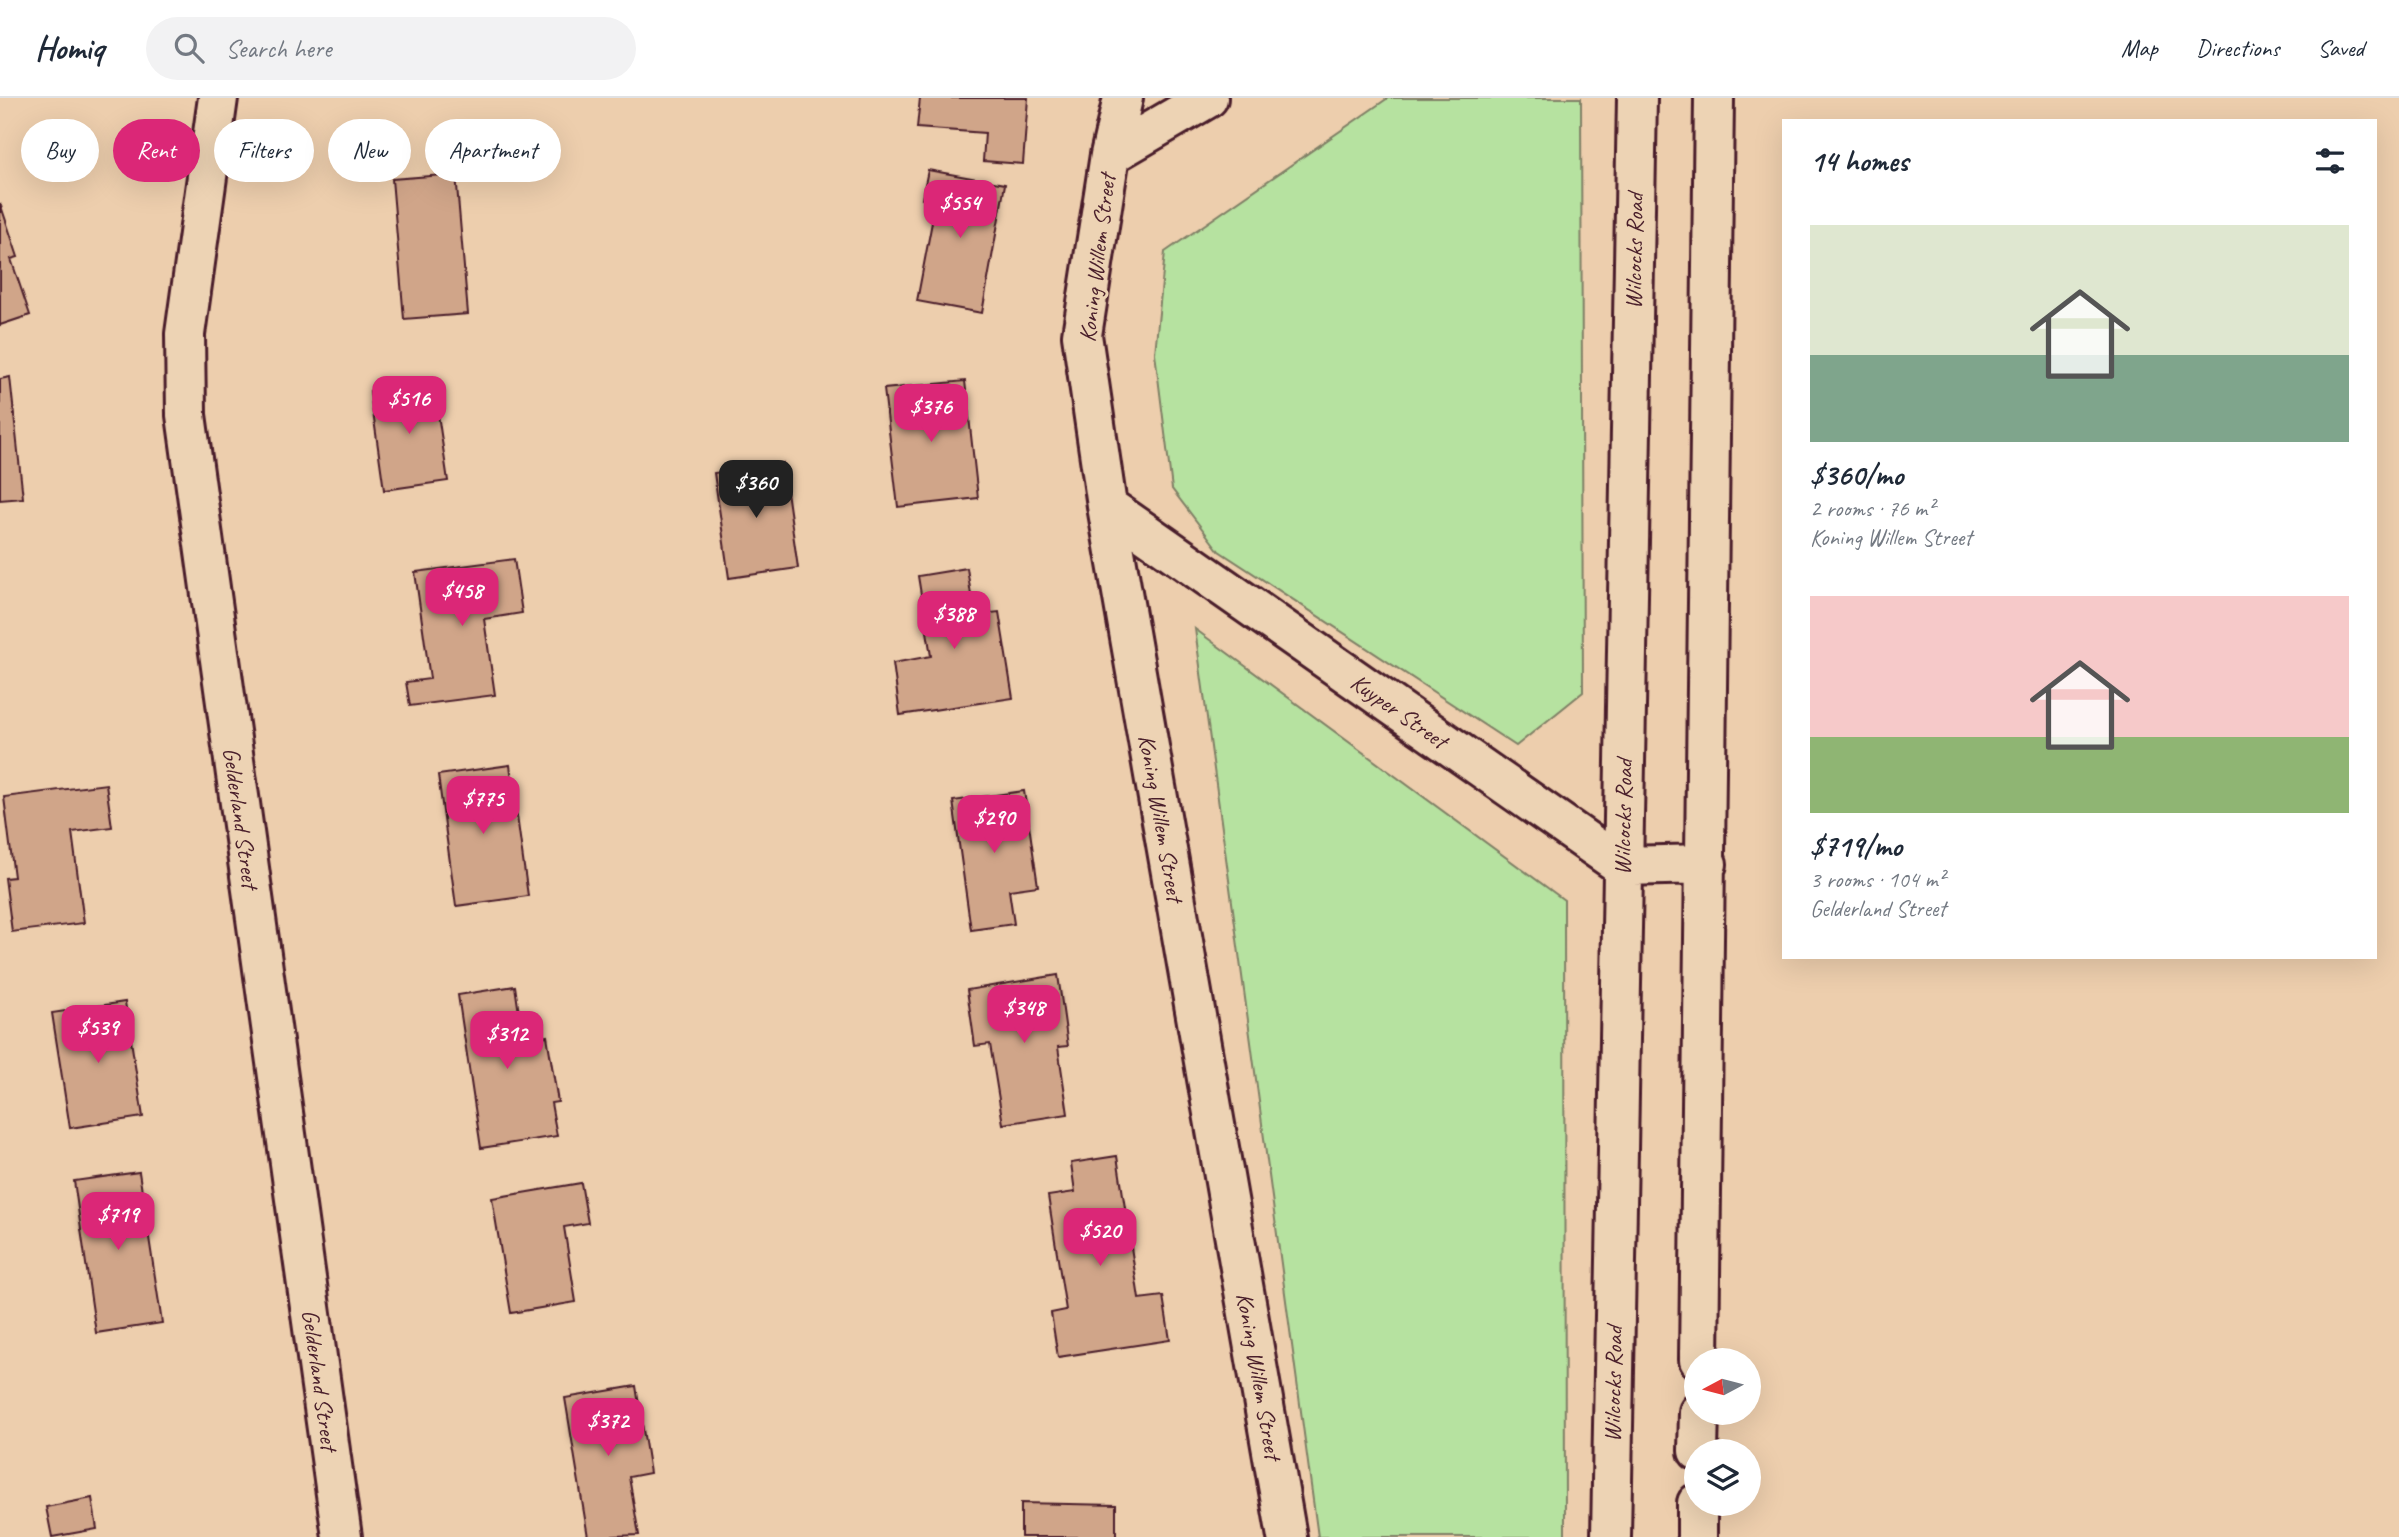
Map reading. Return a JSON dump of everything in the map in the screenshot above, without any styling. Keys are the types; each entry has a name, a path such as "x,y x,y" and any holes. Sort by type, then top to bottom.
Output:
{"street":[{"name":"Gelderland Street","path":"218,98 186,334 186,415 342,1537"},
{"name":"Koning Willem Street","path":"1123,98 1110,155 1082,335 1107,506 1287,1537"},
{"path":"1110,155 1209,98"},
{"name":"Wilcocks Road","path":"1611,1537 1637,98"},
{"path":"1699,1348 1714,98"},
{"name":"Kuyper Street","path":"1107,506 1622,866"},
{"path":"1622,866 1707,864"},
{"path":"1697,1516 1697,1537"}],"green space":[{"path":"1388,98 1581,98 1583,692 1516,746 1219,551 1172,489 1155,353 1165,252"},
{"path":"1195,629 1564,900 1565,1537 1318,1537"}],"building":[{"path":"920,98 1028,98 1023,164 983,161 985,133 917,128"},
{"path":"928,170 1005,184 982,313 917,301 936,201 922,199"},
{"path":"425,176 425,182 457,182 468,314 404,319 392,182 411,182 411,178"},
{"path":"0,203 18,257 11,259 30,315 0,325"},
{"path":"10,377 23,498 0,500 0,379"},
{"path":"433,381 448,481 384,490 370,391"},
{"path":"965,381 978,498 898,507 884,389"},
{"path":"783,463 798,568 729,578 714,473"},
{"path":"514,559 522,613 484,619 495,695 410,706 406,682 430,679 415,572"},
{"path":"967,568 974,615 999,612 1013,698 900,715 893,663 931,656 918,576"},
{"path":"510,765 528,896 456,906 438,775"},
{"path":"106,784 112,827 72,832 84,923 12,932 5,878 14,877 4,797"},
{"path":"1024,791 1038,886 1009,890 1014,924 971,930 953,801"},
{"path":"1058,975 1068,1046 1058,1047 1068,1114 1003,1124 990,1044 975,1046 967,990"},
{"path":"515,986 523,1040 547,1036 558,1102 551,1103 557,1136 481,1148 458,995"},
{"path":"125,1002 143,1117 70,1128 52,1013"},
{"path":"1117,1156 1139,1299 1163,1296 1170,1340 1058,1357 1051,1313 1066,1310 1048,1196 1075,1192 1071,1163"},
{"path":"139,1172 162,1323 96,1333 74,1181"},
{"path":"581,1183 588,1223 564,1227 576,1302 511,1313 492,1198"},
{"path":"636,1386 650,1473 629,1477 639,1535 588,1537 565,1398"},
{"path":"92,1498 97,1529 52,1537 46,1507"},
{"path":"1021,1503 1116,1505 1116,1537 1021,1537"}]}
